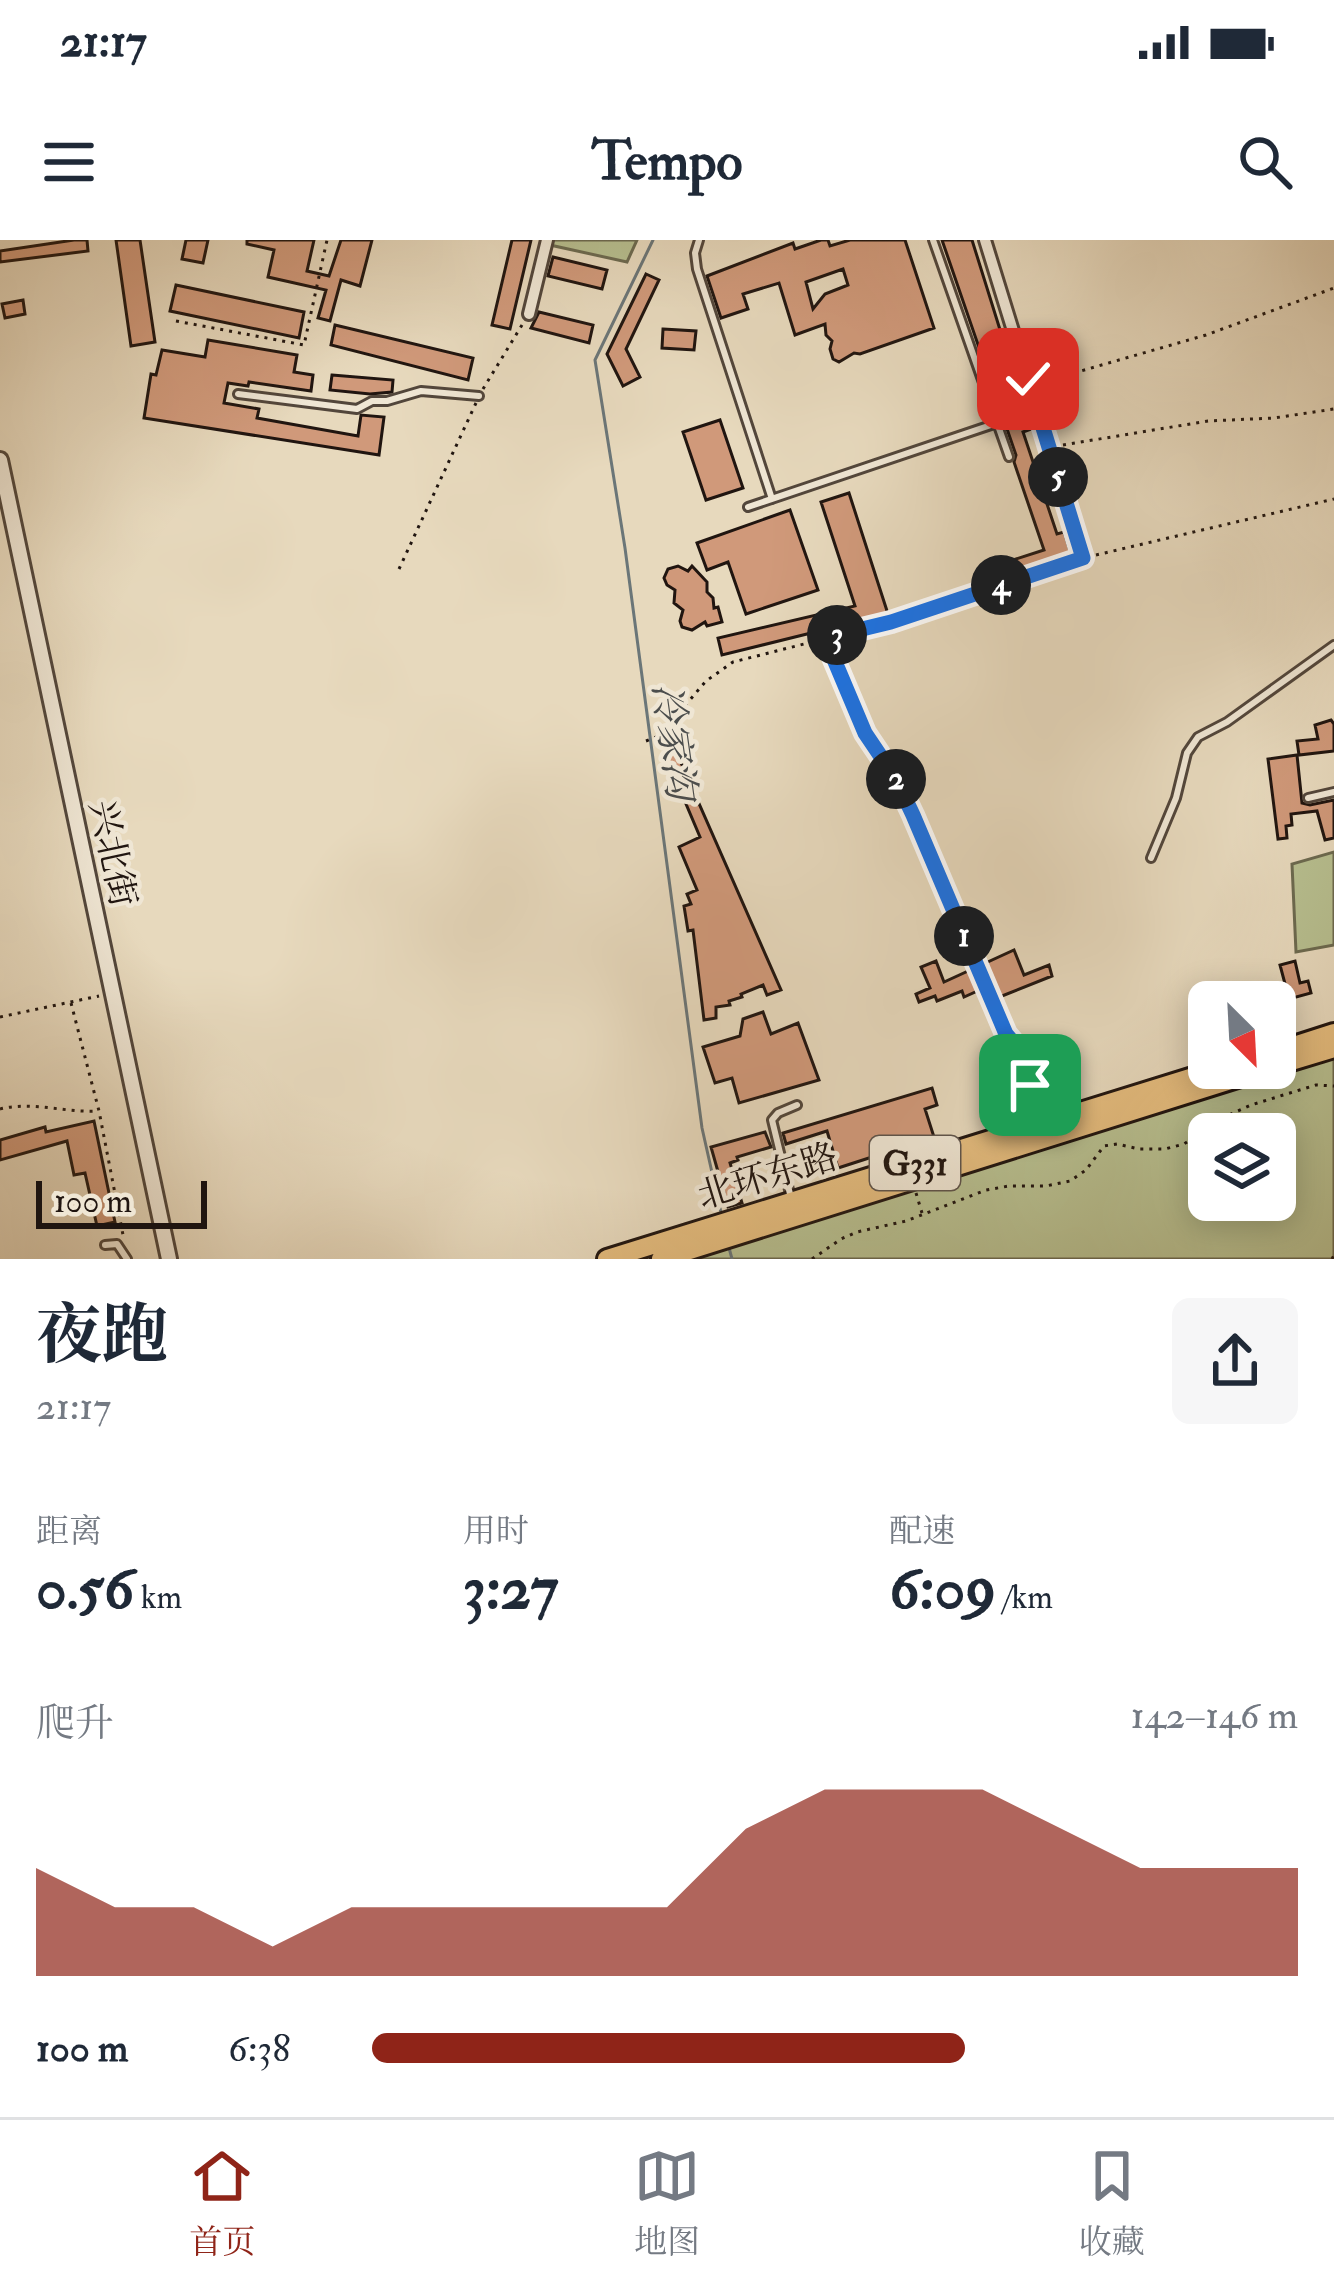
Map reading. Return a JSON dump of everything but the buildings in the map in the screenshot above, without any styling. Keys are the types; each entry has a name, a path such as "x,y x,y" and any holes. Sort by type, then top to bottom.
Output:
{"highway":[{"path":"1296,1045 1334,1033"},
{"name":"北环东路","path":"1296,1060 1334,1048"},
{"name":"北环东路","path":"607,1259 1188,1079"},
{"name":"北环东路","path":"661,1259 1202,1089"}],"street":[{"path":"529,314 547,240"},
{"path":"985,240 1083,558"},
{"name":"兴北街","path":"0,460 169,1259"}],"lane":[{"path":"699,240 697,269 772,499"},
{"path":"933,240 1009,457"},
{"path":"238,394 357,409 372,401 421,391 479,396"},
{"path":"748,507 998,423"},
{"path":"1150,858 1176,798 1186,753 1198,737 1227,722 1334,645"},
{"path":"1309,798 1334,792"},
{"path":"793,1201 772,1120 797,1105"},
{"path":"105,1245 117,1244 127,1259"}],"path":[{"path":"176,321 304,345 327,240"},
{"path":"1030,386 1206,335 1334,288"},
{"path":"399,569 479,396 529,314"},
{"path":"1049,448 1208,421 1334,409"},
{"path":"646,741 706,681 733,662 891,622 1083,558 1334,499"},
{"path":"825,638 865,733 913,815 1006,1034 1024,1055 1027,1069 1003,1078"},
{"path":"0,1017 112,993"},
{"path":"71,1003 124,1238"},
{"path":"1021,1072 1034,1096 1032,1114"},
{"path":"812,1259 857,1232 922,1215 986,1190 1070,1181 1105,1146 1165,1149 1184,1144 1251,1105 1316,1085 1334,1086"},
{"path":"0,1109 34,1106 99,1111"},
{"path":"912,1180 922,1215"}],"green space":[{"path":"551,240 637,240 627,262 550,245"},
{"path":"1334,852 1334,945 1296,952 1292,864"},
{"path":"1334,1052 1334,1259 674,1259 1216,1089 1296,1089 1296,1064"}],"waterway":[{"name":"冷家沟","path":"653,240 595,360 625,548 702,1128 722,1217"},
{"name":"冷家沟","path":"728,1244 732,1259"}],"route":[{"path":"1028,379 1083,558 891,622 825,638 865,733 913,815 1006,1034 1024,1055 1027,1069 1021,1072 1030,1085"}]}
